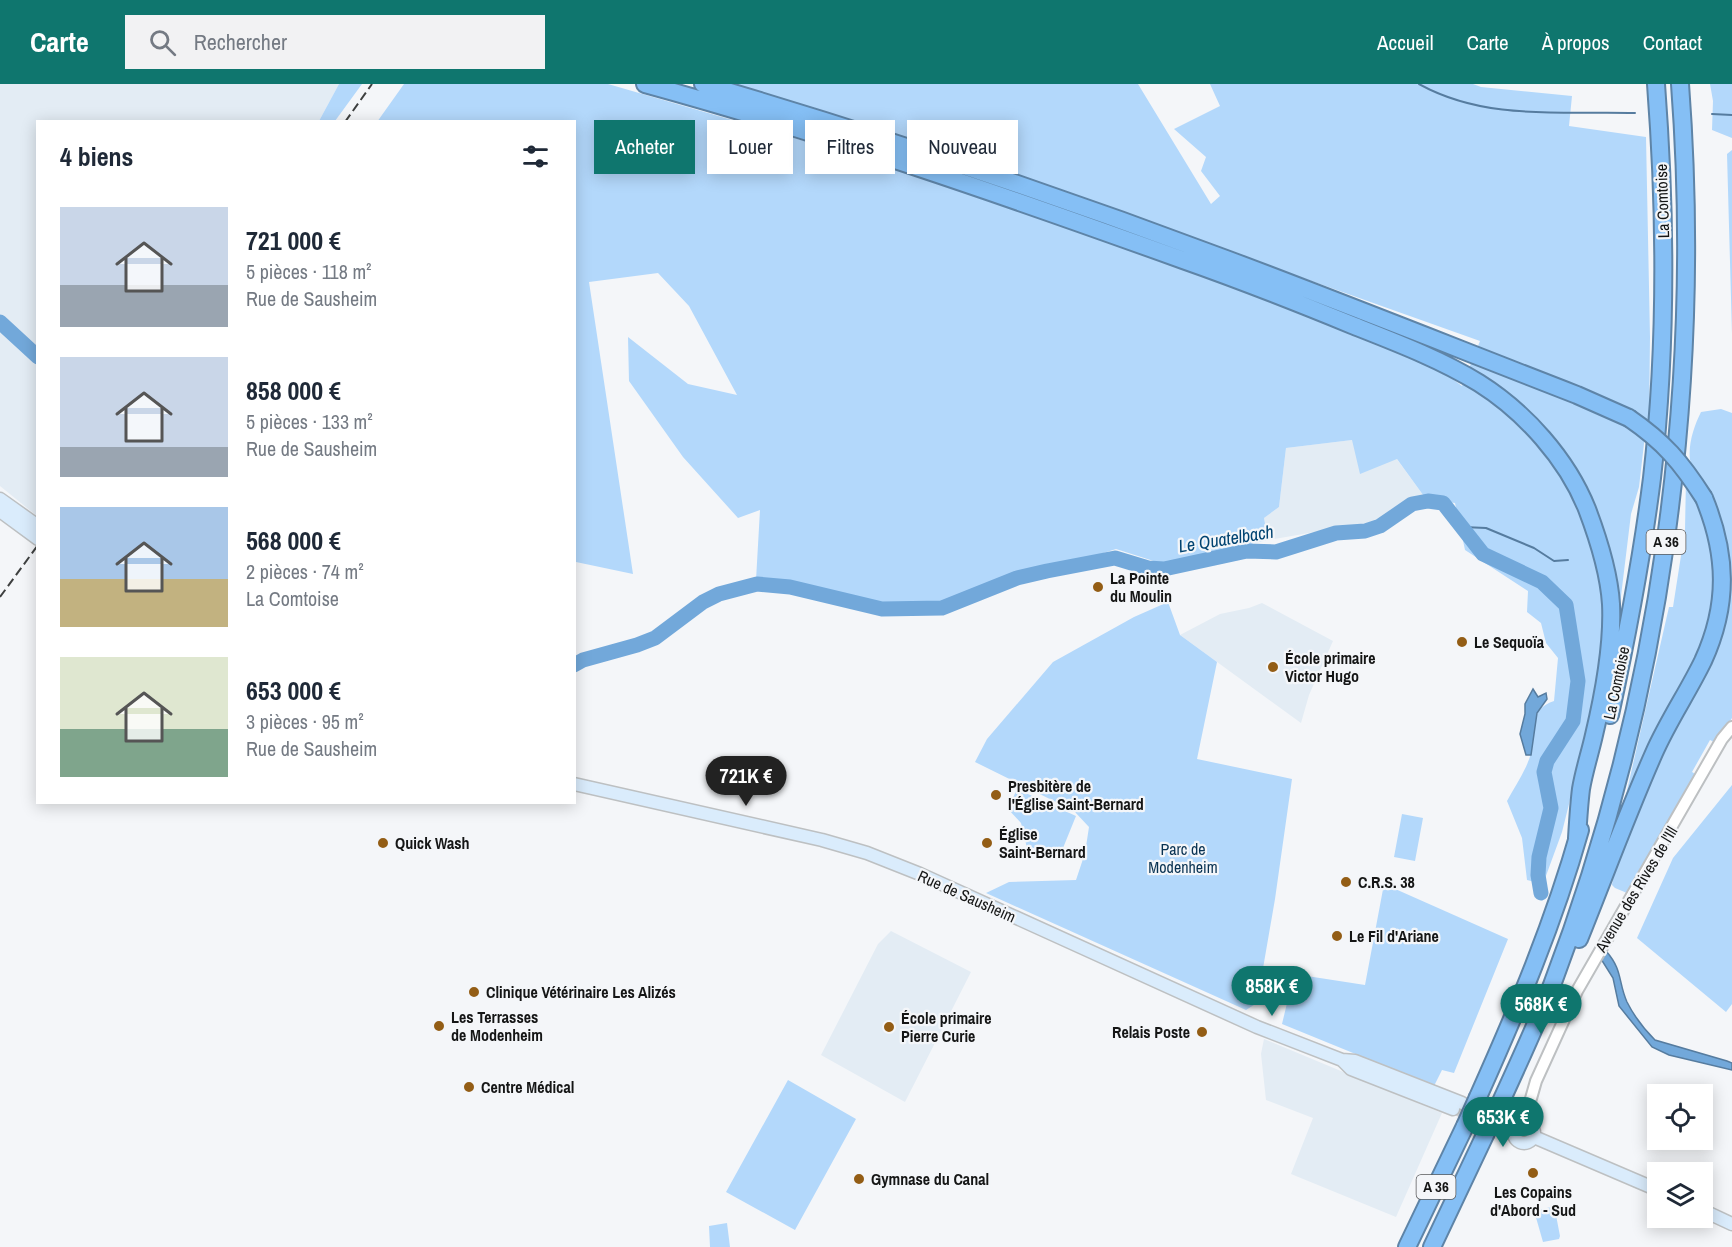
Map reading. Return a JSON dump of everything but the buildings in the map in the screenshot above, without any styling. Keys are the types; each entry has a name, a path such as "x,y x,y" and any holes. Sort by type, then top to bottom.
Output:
{"highway":[{"path":"645,84 809,132 1011,198 1226,275 1410,348 1480,384 1502,400 1548,445 1569,475 1586,507 1599,545 1607,580 1611,604 1610,638 1602,705 1581,789 1577,838"},
{"path":"703,84 859,132 1110,216 1230,260 1601,404 1629,418 1669,449 1704,498 1719,538 1722,591 1716,623 1704,660 1654,752 1577,945 1552,986"},
{"name":"La Comtoise","path":"1407,1247 1462,1113 1478,1097 1520,1002 1577,838 1608,724 1643,543 1652,477 1660,381 1663,214 1656,84"},
{"name":"La Comtoise","path":"1432,1247 1499,1106 1552,986 1600,843 1633,723 1663,565 1682,396 1687,285 1687,214 1680,84"}],"main road":[{"path":"0,499 36,525"},
{"path":"0,511 36,538"},
{"name":"Rue de Sausheim","path":"576,784 768,827 867,853 929,878 1248,1023 1342,1060 1355,1061 1462,1113"},
{"path":"1513,1126 1533,1127 1534,1137 1528,1143 1523,1144 1517,1141 1513,1126"},
{"path":"1534,1137 1647,1185"},
{"path":"1713,1215 1732,1224"}],"street":[{"name":"Avenue des Rives de l'Ill","path":"1513,1126 1593,961 1722,739 1732,727"}],"shaded area":[{"path":"0,84 339,84 320,120 36,120 36,515 0,486"},
{"path":"1352,440 1396,458 1426,499 1367,523 1268,540 1264,518 1279,507 1286,448"},
{"name":"École primaire Victor Hugo","path":"1262,603 1333,641 1309,695 1301,723 1180,635 1220,614"},
{"path":"1533,689 1538,697 1546,693 1547,699 1537,713 1531,755 1526,755 1520,734 1525,704"},
{"name":"École primaire Pierre Curie","path":"891,931 971,972 905,1102 821,1055 878,944"},
{"path":"1606,951 1615,964 1630,1007 1655,1040 1727,1061 1732,1063 1732,1070 1669,1055 1652,1047 1619,1006 1613,978 1601,959"},
{"path":"1264,1039 1442,1113 1396,1217 1291,1174 1313,1118 1266,1100 1261,1054"}],"green space":[{"path":"339,84 362,84 336,120 320,120"},
{"path":"404,84 608,84 732,120 707,120 707,174 793,174 793,138 805,141 805,174 895,174 895,168 1033,212 1382,344 1435,366 1462,386 1480,341 1011,174 1018,174 1018,120 907,120 907,141 895,137 895,120 840,120 725,84 1138,84 1211,204 1220,196 1201,171 1206,157 1174,129 1220,106 1210,84 1473,84 1481,87 1572,96 1569,126 1646,137 1650,337 1649,422 1629,410 1628,423 1645,435 1639,487 1631,514 1616,637 1612,572 1603,535 1578,475 1567,482 1582,509 1601,579 1604,605 1593,708 1562,832 1543,884 1527,880 1522,838 1507,801 1529,759 1536,716 1546,705 1554,701 1558,658 1546,643 1541,623 1527,612 1528,591 1465,550 1455,503 1426,499 1397,459 1360,474 1352,440 1286,448 1279,507 1264,518 1268,540 1163,564 1116,549 1066,565 1050,566 1013,576 941,604 881,605 793,583 756,580 760,510 738,518 683,457 629,381 628,337 688,384 737,395 689,306 658,273 589,282 633,574 576,562 576,120 378,120"},
{"path":"1710,84 1732,84 1732,138 1712,130 1713,101"},
{"path":"1732,150 1732,334 1727,154"},
{"path":"1721,409 1732,413 1732,718 1716,743 1710,740 1692,772 1697,775 1627,893 1612,885 1628,835 1657,763 1709,665 1729,601 1729,559 1721,517 1708,487 1690,460 1692,435 1701,412"},
{"path":"1686,477 1699,498 1717,571 1711,623 1617,834 1669,607 1673,607 1685,530"},
{"name":"Parc de Modenheim","path":"1168,602 1180,635 1217,662 1197,759 1292,779 1257,1003 1246,1010 986,893 1009,882 1076,880 1085,853 1089,827 1074,811 975,762 987,739 1053,662 1134,617"},
{"path":"1732,785 1732,1004 1726,1012 1637,938 1673,858"},
{"path":"1017,789 1076,816 1063,848 1027,848 1021,823 1008,809"},
{"path":"1402,814 1423,818 1415,861 1394,857"},
{"path":"1384,884 1508,939 1454,1073 1442,1070 1434,1086 1282,1024 1294,974 1365,985"},
{"path":"788,1080 856,1119 795,1230 726,1192"},
{"path":"1552,1207 1555,1210 1560,1236 1559,1239 1543,1242 1535,1214 1536,1210"},
{"path":"727,1223 730,1247 710,1247 709,1226"}],"waterway":[{"path":"1419,84 1444,96 1497,109 1552,113 1635,113"},
{"path":"1712,114 1732,115"},
{"name":"Le Quatelbach","path":"0,322 36,355"},
{"name":"Le Quatelbach","path":"576,664 655,638 703,602 719,594 757,584 790,587 882,609 942,608 1017,578 1047,571 1115,558 1148,568 1164,569 1247,551 1276,552 1336,533 1365,531 1380,526 1412,504 1428,501 1443,503 1483,554 1542,582 1566,605 1578,681 1573,721 1547,761 1544,772 1551,808 1539,857 1538,875 1541,893"},
{"path":"1463,527 1486,528 1534,548 1554,561 1568,560"}],"tunnel":[{"path":"1458,1110 1504,1129"}],"railway":[{"path":"346,120 372,84"},
{"path":"0,597 36,548"}],"place":[{"name":"La Pointe du Moulin","path":"1098,587"},
{"name":"Le Sequoïa","path":"1462,642"},
{"name":"École primaire Victor Hugo","path":"1273,667"},
{"name":"Presbitère de l'Église Saint-Bernard","path":"996,795"},
{"name":"Quick Wash","path":"383,843"},
{"name":"Église Saint-Bernard","path":"987,843"},
{"name":"C.R.S. 38","path":"1346,882"},
{"name":"Le Fil d'Ariane","path":"1337,936"},
{"name":"Clinique Vétérinaire Les Alizés","path":"474,992"},
{"name":"Les Terrasses de Modenheim","path":"439,1026"},
{"name":"École primaire Pierre Curie","path":"889,1027"},
{"name":"Relais Poste","path":"1202,1032"},
{"name":"Centre Médical","path":"469,1087"},
{"name":"Les Copains d'Abord - Sud","path":"1533,1173"},
{"name":"Gymnase du Canal","path":"859,1179"}]}
